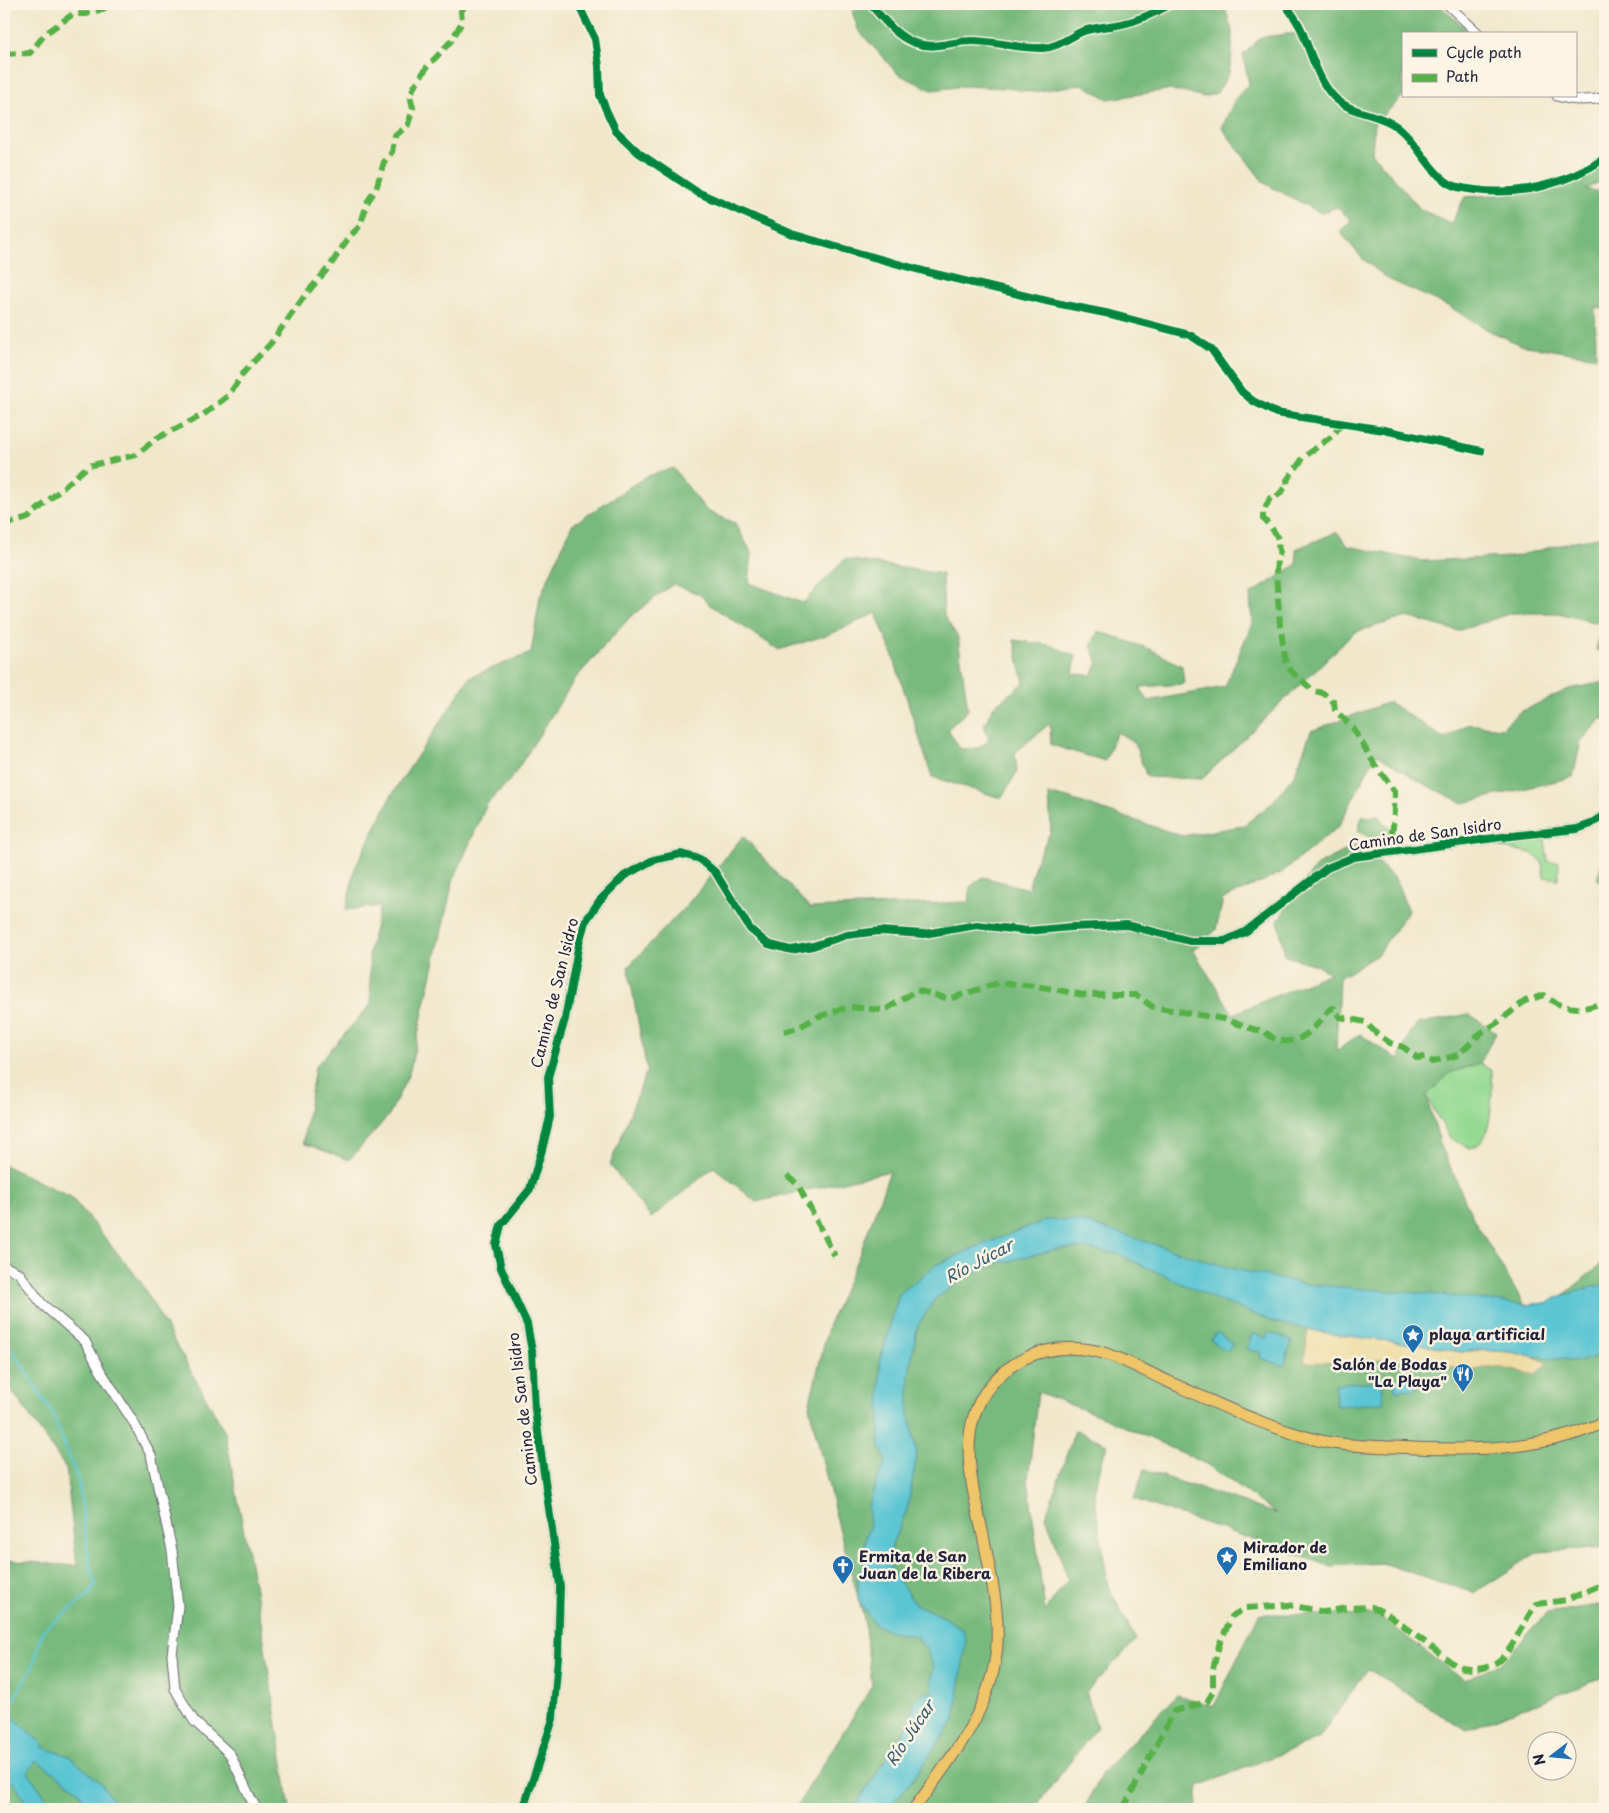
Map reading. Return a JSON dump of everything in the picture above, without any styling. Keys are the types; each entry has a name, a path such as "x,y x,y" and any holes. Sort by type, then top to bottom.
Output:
{"main road":[{"path":"914,1809 956,1750 976,1717 992,1675 996,1656 997,1624 991,1579 970,1472 969,1433 981,1398 999,1376 1018,1362 1034,1354 1052,1350 1072,1348 1092,1350 1119,1359 1282,1429 1311,1439 1350,1445 1437,1449 1509,1447 1542,1442 1574,1434 1605,1422"}],"street":[{"path":"1447,4 1477,32"},
{"path":"1562,98 1580,100 1605,97"},
{"name":"Camino de San Isidro","path":"523,1809 553,1719 558,1657 560,1586 535,1410 532,1351 527,1324 501,1268 496,1245 501,1225 530,1189 542,1150 550,1117 548,1077 564,1019 585,922 600,900 624,876 653,860 682,854 700,858 715,872 750,929 768,944 791,950 856,934 880,931 924,934 977,925 1028,931 1127,925 1190,941 1225,941 1245,932 1327,868 1354,857 1576,830 1591,824 1605,815"},
{"path":"4,1266 19,1273 42,1304 85,1340 100,1370 134,1423 151,1455 172,1550 178,1606 172,1655 175,1689 194,1721 230,1754 257,1809"}],"green space":[{"path":"881,4 1224,4 1232,31 1232,54 1229,73 1217,93 1203,97 1186,92 1167,90 1108,99 1082,84 1033,92 1006,88 965,86 932,90 898,74 858,30 852,11"},
{"path":"1290,4 1438,4 1470,32 1402,32 1402,97 1374,125 1372,153 1421,210 1451,223 1465,197 1535,192 1581,177 1605,161 1605,179 1586,189 1605,193 1605,309 1595,307 1596,357 1521,345 1490,331 1448,306 1388,279 1363,259 1340,232 1351,220 1337,207 1321,213 1264,183 1222,128 1235,99 1249,84 1243,55 1261,37 1308,32"},
{"path":"673,468 707,511 735,523 752,554 749,583 803,603 845,559 942,574 944,616 958,637 968,710 948,729 960,749 978,748 989,740 984,725 994,706 1024,683 1014,640 1049,645 1076,656 1073,674 1092,675 1098,662 1091,646 1098,631 1150,649 1182,666 1184,684 1140,687 1148,701 1225,687 1252,623 1250,595 1297,564 1296,549 1337,532 1348,546 1422,561 1512,557 1580,540 1605,536 1605,605 1600,607 1597,623 1558,613 1511,613 1458,631 1407,617 1355,632 1202,779 1147,777 1134,742 1117,732 1105,761 1051,745 1050,723 1015,753 1017,772 1001,798 932,777 892,653 876,613 833,633 779,650 710,605 699,594 673,584 630,617 575,679 511,779 487,804 453,881 409,1074 389,1115 349,1160 303,1143 315,1067 371,1004 369,953 380,906 346,910 355,868 391,796 470,677 531,653 540,597 572,525 645,477"},
{"path":"1605,625 1605,652 1596,650 1601,629"},
{"path":"1605,682 1605,719 1601,719 1581,741 1573,777 1463,803 1424,784 1376,754 1339,826 1281,873 1223,899 1216,930 1193,950 1233,1014 1330,973 1316,965 1285,956 1278,920 1317,865 1359,844 1396,880 1408,911 1377,955 1339,978 1336,1051 1360,1034 1398,1060 1411,1032 1417,1024 1469,1014 1496,1032 1480,1063 1449,1073 1426,1096 1441,1146 1472,1216 1524,1305 1546,1303 1564,1295 1605,1261 1605,1547 1538,1552 1474,1593 1382,1563 1330,1566 1134,1499 1144,1470 1277,1514 1206,1464 1108,1419 1038,1392 1028,1479 1045,1612 1068,1579 1046,1516 1075,1430 1107,1444 1094,1491 1108,1586 1136,1640 1086,1692 1097,1727 1034,1809 795,1809 872,1686 864,1619 809,1406 829,1324 860,1253 890,1171 756,1202 714,1167 651,1218 610,1165 647,1070 628,967 686,906 743,836 810,908 969,902 970,887 983,877 1028,889 1036,861 1051,831 1049,795 1064,797 1182,836 1243,826 1272,803 1295,774 1311,731 1389,702 1445,739 1468,724 1502,728 1518,713 1569,689"},
{"path":"1378,816 1397,835 1383,845 1358,831 1362,817"},
{"path":"1545,840 1548,862 1559,862 1558,879 1544,877 1542,862 1531,853 1503,848 1494,843"},
{"path":"1605,854 1605,883 1597,879"},
{"path":"1480,1063 1492,1071 1490,1119 1484,1137 1479,1144 1469,1148 1450,1138 1426,1096 1449,1073"},
{"path":"4,1165 71,1197 139,1279 225,1432 261,1622 290,1809 4,1809 4,1560 77,1566 66,1468 4,1379"},
{"path":"1605,1604 1605,1677 1466,1730 1368,1669 1318,1739 1199,1786 1196,1809 1084,1809 1102,1773 1177,1695 1214,1706 1259,1614 1378,1615 1464,1680 1501,1664 1547,1613"}],"sand":[{"name":"playa artificial","path":"1308,1329 1461,1352 1480,1350 1509,1352 1532,1356 1548,1363 1536,1375 1502,1368 1485,1368 1471,1371 1414,1361 1304,1362"}],"water":[{"name":"Río Júcar","path":"1047,1220 1080,1221 1227,1267 1303,1284 1443,1295 1525,1305 1546,1303 1564,1295 1605,1284 1605,1354 1581,1361 1509,1352 1480,1350 1461,1352 1430,1346 1331,1334 1274,1322 1215,1299 1118,1254 1080,1248 1057,1249 996,1264 964,1278 934,1300 917,1327 909,1374 909,1412 917,1455 907,1510 892,1544 890,1567 915,1604 944,1617 963,1630 966,1640 955,1720 908,1786 887,1809 853,1809 909,1724 915,1700 926,1691 933,1693 931,1677 934,1668 926,1649 916,1636 894,1632 875,1625 858,1599 858,1576 867,1554 865,1540 870,1524 868,1508 879,1474 886,1460 880,1448 880,1361 899,1294 936,1265 976,1247"},
{"path":"1217,1332 1233,1344 1227,1352 1211,1340"},
{"path":"1268,1332 1292,1340 1284,1366 1260,1358 1261,1353 1247,1349 1252,1333 1266,1338"},
{"path":"1416,1378 1417,1389 1395,1390 1394,1379"},
{"path":"1382,1381 1384,1403 1336,1406 1335,1384"},
{"path":"4,1708 43,1745 42,1747 69,1756 102,1784 119,1809 90,1809 77,1789 36,1760 32,1768 27,1771 54,1809 28,1808 14,1781 7,1786 4,1782"}],"waterway":[{"path":"4,1340 21,1363 52,1413 78,1479 91,1570 96,1585 89,1595 43,1630 34,1664 8,1710 10,1716"}],"marked path":[{"path":"4,55 30,53 45,34 73,14 86,14 103,9 111,4"},
{"path":"4,527 28,518 88,466 136,455 157,438 203,415 229,395 244,372 271,343 306,294 330,266 349,237 360,226 368,201 376,189 384,162 392,152 395,136 408,125 413,108 410,95 427,67 451,41 462,22 461,11 468,4"},
{"path":"1343,423 1332,436 1304,457 1287,480 1288,485 1276,497 1270,498 1263,513 1263,519 1272,528 1278,539 1280,552 1277,560 1276,574 1286,665 1314,691 1323,693 1334,702 1335,710 1353,728 1375,765 1395,792 1393,827 1388,853"},
{"path":"784,1032 798,1028 817,1017 849,1007 885,1010 917,990 949,999 998,983 1036,986 1084,995 1136,995 1153,1007 1224,1019 1263,1031 1273,1038 1282,1041 1299,1039 1313,1029 1330,1009 1334,1008 1340,1017 1365,1022 1390,1043 1403,1047 1418,1058 1425,1057 1432,1062 1458,1055 1482,1032 1525,1001 1544,995 1558,1004 1574,1008 1590,1007 1605,1001"},
{"path":"787,1175 798,1185 835,1256"},
{"path":"1123,1809 1174,1711 1207,1702 1213,1692 1213,1669 1219,1645 1232,1616 1245,1608 1289,1605 1325,1612 1347,1608 1372,1607 1386,1613 1458,1667 1475,1669 1489,1666 1508,1651 1537,1604 1567,1600 1596,1587 1605,1587"}],"cycle path":[{"path":"578,4 595,39 599,66 600,95 616,131 639,153 697,192 792,234 833,246 927,272 1051,302 1110,314 1190,335 1211,349 1242,392 1253,401 1276,413 1384,430 1481,451"},
{"path":"870,4 896,32 908,40 922,45 930,46 972,41 1043,48 1058,44 1086,30 1135,20 1171,4"},
{"path":"1285,4 1299,26 1323,83 1334,97 1348,107 1381,118 1396,126 1436,172 1453,185 1465,189 1492,191 1509,191 1543,186 1575,175 1605,158"},
{"path":"523,1809 553,1719 558,1657 560,1586 535,1410 532,1351 527,1324 501,1268 496,1245 501,1225 530,1189 542,1150 550,1117 548,1077 565,1019 579,943 585,922 600,900 624,876 653,860 681,854 700,859 715,872 750,929 768,944 791,950 813,946 847,935 880,931 924,934 977,925 1028,931 1127,925 1190,941 1225,941 1245,932 1327,868 1354,857 1577,829 1591,824 1605,815"}],"place":[{"name":"playa artificial","path":"1413,1354"},
{"name":"Salón de Bodas \"La Playa\"","path":"1463,1393"},
{"name":"Mirador de Emiliano","path":"1227,1576"},
{"name":"Ermita de San Juan de la Ribera","path":"843,1585"}]}
